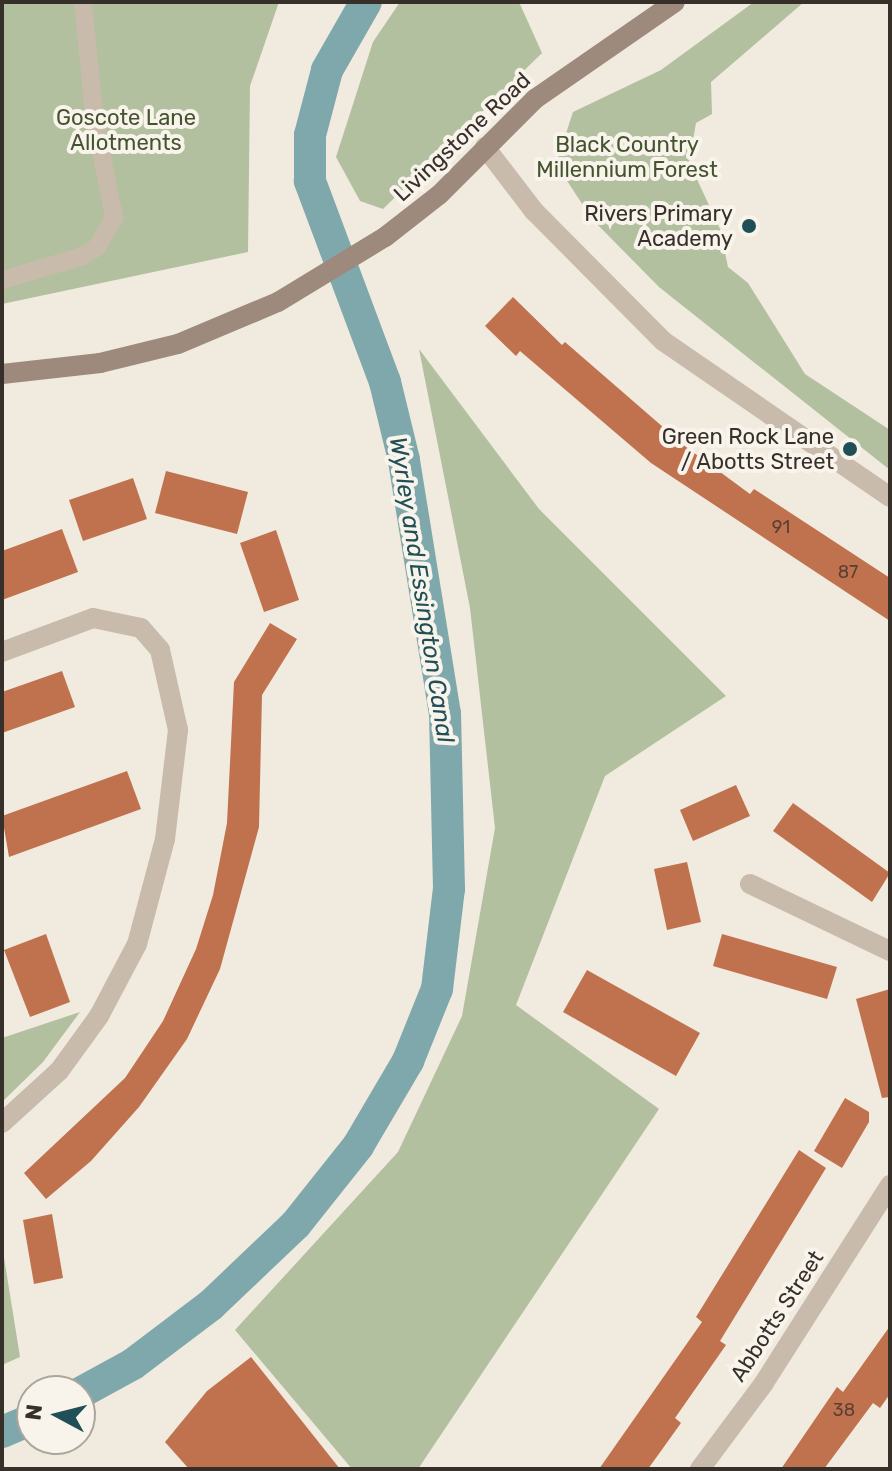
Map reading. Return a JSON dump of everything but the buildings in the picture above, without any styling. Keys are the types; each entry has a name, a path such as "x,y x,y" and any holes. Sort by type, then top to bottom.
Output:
{"street":[{"name":"Livingstone Road","path":"2,374 100,363 165,347 278,302 385,237 439,195 535,99 675,2"},
{"path":"485,147 534,211 663,341 890,497"},
{"path":"2,652 93,618 141,628 160,650 178,730 165,839 137,944 99,1016 59,1071 2,1123"},
{"path":"750,884 890,951"},
{"name":"Abbotts Street","path":"700,1469 764,1383 890,1185"}],"lane":[{"path":"2,280 83,256 97,247 114,218 94,114 83,2"}],"green space":[{"name":"Goscote Lane Allotments","path":"2,2 279,2 250,86 248,252 2,304"},
{"path":"400,2 519,2 542,53 383,209 360,201 336,157 373,42"},
{"name":"Black Country Millennium Forest","path":"754,2 804,2 711,82 712,114 696,123 689,162 720,229 728,267 748,283 805,374 890,430 890,470 659,287 592,219 556,164 573,112 661,70"},
{"path":"419,349 539,509 726,696 605,776 516,1005 659,1109 418,1469 352,1469 235,1330 398,1152 462,1016 495,828 470,608"},
{"path":"80,1012 43,1062 2,1102 2,1038"},
{"path":"2,1245 20,1357 2,1365"}],"waterway":[{"name":"Wyrley and Essington Canal","path":"96,1384 133,1364 211,1305 296,1224 358,1146 408,1061 437,989 449,889 445,714 404,460 385,382 310,181 310,135 327,70 366,2"},
{"name":"Wyrley and Essington Canal","path":"2,1432 16,1426"}],"place":[{"name":"Rivers Primary Academy","path":"749,226"},
{"name":"Green Rock Lane / Abotts Street","path":"850,449"}]}
